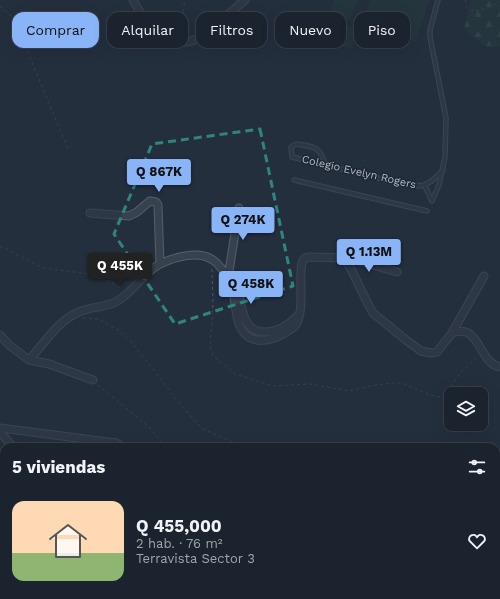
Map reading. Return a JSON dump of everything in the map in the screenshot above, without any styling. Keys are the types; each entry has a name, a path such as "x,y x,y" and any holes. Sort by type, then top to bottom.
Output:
{"street":[{"path":"133,0 141,12"},
{"path":"188,41 195,40 245,0"},
{"path":"90,213 129,216 137,212 150,201 156,202 158,205 160,264"},
{"path":"229,272 239,208"},
{"path":"29,360 57,328 69,317 80,311 106,306 119,300 160,264 176,258 193,255 211,259 229,272 237,286 246,321 251,329 262,332 271,332 292,322 300,314"},
{"path":"218,265 230,279 242,332 248,337 256,340 266,340 276,337 295,326 300,314 301,265 303,260 310,257 344,258 397,272"},
{"path":"344,258 373,312 421,351 431,353 437,352 452,333 484,276"},
{"path":"452,333 461,331 471,335 493,365 500,367"},
{"path":"0,335 9,345 29,360 49,364 93,380"},
{"path":"0,428 109,443"},
{"path":"0,432 10,443"}],"lane":[{"path":"425,186 432,201 439,185 445,156 446,118 430,37 430,30 438,0"},
{"name":"Colegio Evelyn Rogers","path":"326,166 320,151 312,146 293,144 290,148 292,157 326,166 418,187 425,186 432,182 443,170"},
{"path":"294,180 427,211"}],"path":[{"path":"183,12 185,0"},
{"path":"466,0 465,5 473,11 484,9 500,2"},
{"path":"0,6 14,19 68,149"},
{"path":"0,246 43,268 97,275 128,292"},
{"path":"211,259 213,305 210,346 213,356 235,374 273,386 309,384 350,391 377,385 402,383 430,395 439,396 447,392 460,373 482,351"},
{"path":"83,318 98,319 120,331 133,344 185,410 203,429 234,443"},
{"path":"93,380 149,427 162,443"}],"highlighted area":[{"path":"260,129 293,286 175,324 114,234 152,144"}],"green space":[{"path":"334,0 357,0 350,21 346,20 346,12 330,12"},
{"path":"370,0 429,0 416,42 410,40 410,12 366,12"},
{"path":"471,0 500,0 500,47 485,46 464,29"},
{"path":"346,25 354,27 354,38 351,49 346,48"}]}
